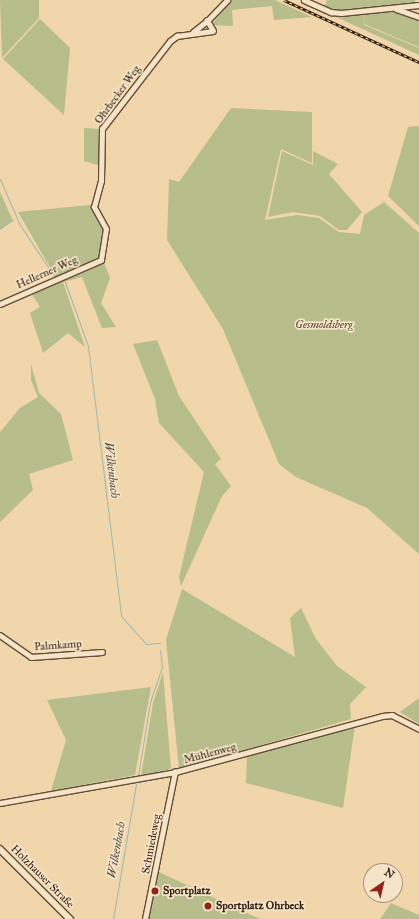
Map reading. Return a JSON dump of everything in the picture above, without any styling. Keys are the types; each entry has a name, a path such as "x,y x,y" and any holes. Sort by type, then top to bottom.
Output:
{"street":[{"name":"Ohrbecker Weg","path":"101,260 106,229 94,204 101,181 102,129 170,41 193,32 207,21 227,0"},
{"path":"304,0 330,12 396,9 419,5"},
{"path":"396,9 419,17"},
{"name":"Ohrbecker Weg","path":"193,32 213,31 207,21"},
{"name":"Hellerner Weg","path":"0,304 101,260"},
{"name":"Palmkamp","path":"0,635 31,658 102,652"},
{"name":"Mühlenweg","path":"0,803 175,772 382,716 392,715 419,730"},
{"name":"Schmiedeweg","path":"145,919 175,772"},
{"name":"Holzhauser Straße","path":"0,849 70,919"}],"green space":[{"path":"0,0 39,0 39,18 2,58"},
{"path":"232,0 275,0 312,17 274,20 272,6 232,10 233,26 211,25"},
{"path":"327,0 415,0 415,3 344,11 324,8"},
{"path":"396,11 419,20 419,47 364,24 365,13"},
{"path":"364,14 364,25 419,48 419,55 334,16"},
{"path":"40,19 70,48 64,115 3,59"},
{"name":"Gesmoldsberg","path":"231,108 312,112 312,163 281,149 265,220 297,215 319,218 339,232 360,234 364,215 384,202 419,233 419,554 367,508 296,477 279,464 223,329 167,240 169,179 179,182"},
{"path":"419,126 419,226 388,196 408,127"},
{"path":"84,128 99,129 98,165 84,161"},
{"path":"282,151 313,165 313,151 338,164 329,174 362,212 347,230 339,230 320,216 293,212 268,217"},
{"path":"0,192 13,221 0,230"},
{"path":"90,205 102,225 101,255 110,278 101,303 116,327 102,328 82,277 63,282 85,347 68,333 43,353 30,313 40,307 31,293 59,283 18,212"},
{"path":"157,340 179,396 221,459 215,464 231,486 222,496 181,586 179,577 204,472 159,423 155,399 133,344"},
{"path":"31,364 39,393 61,414 73,460 29,474 33,490 0,522 0,432 20,408 38,397 31,380"},
{"path":"182,589 295,657 290,618 301,608 316,639 337,666 366,687 350,704 351,719 179,769 166,640"},
{"path":"163,672 171,769 141,776 153,703"},
{"path":"151,687 135,775 51,791 66,740 47,700"},
{"path":"419,698 419,724 400,712"},
{"path":"355,725 343,808 246,783 247,756"},
{"path":"159,872 260,919 148,919"},
{"path":"391,903 419,915 419,919 380,919"}],"waterway":[{"name":"Wilkenbach","path":"0,179 20,225 54,276 62,274"},
{"path":"0,228 13,219"},
{"name":"Wilkenbach","path":"64,279 88,346 121,616 146,644 160,643"},
{"name":"Wilkenbach","path":"138,776 150,702 162,668 160,650"},
{"name":"Wilkenbach","path":"113,919 136,784"}],"railway":[{"path":"284,0 419,62"}],"place":[{"name":"Sportplatz","path":"155,891"},
{"name":"Sportplatz Ohrbeck","path":"208,906"}]}
